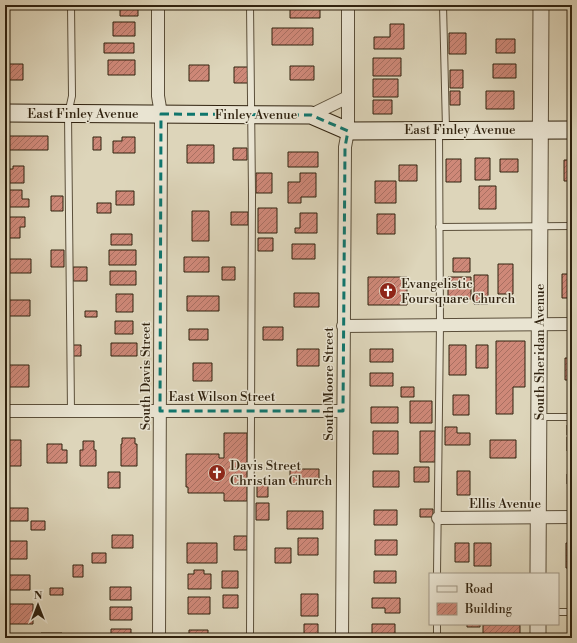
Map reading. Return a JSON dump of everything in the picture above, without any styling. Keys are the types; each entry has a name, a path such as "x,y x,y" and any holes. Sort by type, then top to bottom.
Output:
{"main road":[{"name":"East Finley Avenue","path":"5,113 161,114"},
{"name":"Finley Avenue","path":"161,114 251,116 311,115 348,131"},
{"name":"East Finley Avenue","path":"348,131 572,130"}],"street":[{"name":"South Davis Street","path":"158,5 158,96 161,114 159,638"},
{"name":"South Moore Street","path":"342,638 345,147 348,131 348,5"},
{"name":"South Sheridan Avenue","path":"538,573 541,5"},
{"path":"311,115 348,97"},
{"path":"344,326 572,324"},
{"name":"East Wilson Street","path":"5,411 343,410"},
{"name":"Ellis Avenue","path":"438,518 572,517"},
{"path":"538,625 538,638"}],"lane":[{"path":"71,5 72,96 68,114 71,411"},
{"path":"250,5 250,638"},
{"path":"438,573 440,325 439,227 442,130 443,5"},
{"path":"439,227 572,226"},
{"path":"539,417 572,417"},
{"path":"559,612 572,612"},
{"path":"437,625 437,638"}],"highlighted area":[{"path":"161,114 311,115 348,131 345,147 343,411 160,411"}],"building":[{"path":"30,5 30,6 12,6"},
{"path":"120,5 138,5 138,16 120,16"},
{"path":"290,5 320,5 320,18 290,18"},
{"path":"370,5 398,5 398,9 370,9"},
{"path":"113,22 135,22 135,36 113,36"},
{"path":"390,24 404,24 404,49 374,49 374,37 390,37"},
{"path":"272,28 313,28 313,45 272,45"},
{"path":"449,33 466,33 466,54 449,54"},
{"path":"496,39 515,39 515,53 496,53"},
{"path":"104,43 134,43 134,53 104,53"},
{"path":"373,58 401,58 401,76 373,76"},
{"path":"108,60 135,60 135,75 108,75"},
{"path":"5,64 23,64 23,80 5,80"},
{"path":"493,64 516,64 516,78 493,78"},
{"path":"189,65 209,65 209,81 189,81"},
{"path":"290,66 314,66 314,80 290,80"},
{"path":"234,67 250,67 250,83 234,83"},
{"path":"450,70 463,70 463,88 450,88"},
{"path":"373,79 398,79 398,97 373,97"},
{"path":"450,91 460,91 460,105 450,105"},
{"path":"486,91 514,91 514,109 486,109"},
{"path":"373,100 392,100 392,114 373,114"},
{"path":"9,136 48,136 48,150 9,150"},
{"path":"93,137 101,137 101,150 93,150"},
{"path":"122,137 135,137 135,153 113,153 113,141 122,141"},
{"path":"187,145 214,145 214,163 187,163"},
{"path":"233,148 247,148 247,160 233,160"},
{"path":"288,152 318,152 318,167 288,167"},
{"path":"475,158 490,158 490,180 475,180"},
{"path":"446,159 461,159 461,182 446,182"},
{"path":"500,159 518,159 518,172 500,172"},
{"path":"564,160 572,160 572,181 564,181"},
{"path":"399,165 417,165 417,181 399,181"},
{"path":"13,166 24,166 24,183 5,183 5,169 13,169"},
{"path":"256,173 272,173 272,193 256,193"},
{"path":"300,173 316,173 316,197 301,197 301,203 288,203 288,182 300,182"},
{"path":"375,181 396,181 396,203 375,203"},
{"path":"479,186 496,186 496,209 479,209"},
{"path":"5,190 22,190 22,199 29,199 29,207 5,207"},
{"path":"116,191 134,191 134,205 116,205"},
{"path":"51,196 63,196 63,211 51,211"},
{"path":"97,203 111,203 111,213 97,213"},
{"path":"258,208 277,208 277,233 258,233"},
{"path":"192,211 209,211 209,241 192,241"},
{"path":"231,212 248,212 248,225 231,225"},
{"path":"300,213 317,213 317,233 295,233 295,228 300,228"},
{"path":"377,214 395,214 395,234 377,234"},
{"path":"5,217 25,217 25,227 20,227 20,238 7,238"},
{"path":"111,234 132,234 132,245 111,245"},
{"path":"570,235 572,235 572,253 570,253"},
{"path":"258,238 273,238 273,251 258,251"},
{"path":"292,244 315,244 315,259 292,259"},
{"path":"51,250 64,250 64,267 51,267"},
{"path":"109,250 136,250 136,265 109,265"},
{"path":"184,257 209,257 209,272 184,272"},
{"path":"453,258 470,258 470,272 453,272"},
{"path":"5,259 31,259 31,273 5,273"},
{"path":"498,264 513,264 513,294 498,294"},
{"path":"73,267 87,267 87,281 73,281"},
{"path":"222,267 235,267 235,280 222,280"},
{"path":"110,271 136,271 136,285 110,285"},
{"path":"562,274 572,274 572,298 562,298"},
{"path":"474,275 488,275 488,304 474,304"},
{"name":"Evangelistic Foursquare Church","path":"368,277 407,277 407,305 368,305"},
{"path":"448,277 471,277 471,299 448,299"},
{"path":"294,293 319,293 319,307 294,307"},
{"path":"116,294 133,294 133,312 116,312"},
{"path":"187,296 219,296 219,311 187,311"},
{"path":"5,300 30,300 30,316 5,316"},
{"path":"85,311 97,311 97,317 85,317"},
{"path":"115,321 133,321 133,334 115,334"},
{"path":"263,327 283,327 283,340 263,340"},
{"path":"189,329 208,329 208,340 189,340"},
{"path":"496,341 525,341 525,387 513,387 513,414 496,414"},
{"path":"111,343 137,343 137,356 111,356"},
{"path":"73,345 81,345 81,356 73,356"},
{"path":"449,345 466,345 466,375 449,375"},
{"path":"476,345 488,345 488,368 476,368"},
{"path":"297,349 319,349 319,366 297,366"},
{"path":"370,349 393,349 393,362 370,362"},
{"path":"565,358 572,358 572,380 565,380"},
{"path":"193,363 212,363 212,381 193,381"},
{"path":"5,365 29,365 29,387 5,387"},
{"path":"370,373 393,373 393,386 370,386"},
{"path":"401,387 414,387 414,397 401,397"},
{"path":"453,395 469,395 469,415 453,415"},
{"path":"410,401 432,401 432,423 410,423"},
{"path":"371,407 398,407 398,423 371,423"},
{"path":"567,425 572,425 572,435 567,435"},
{"path":"445,427 457,427 457,433 470,433 470,445 445,445"},
{"path":"373,431 398,431 398,454 373,454"},
{"path":"420,431 435,431 435,462 420,462"},
{"name":"Davis Street Christian Church","path":"224,433 247,433 247,501 224,501 224,493 188,493 188,487 186,487 186,454 219,454 219,458 224,458"},
{"path":"567,437 572,437 572,451 567,451"},
{"path":"122,438 135,438 135,444 137,444 137,466 121,466"},
{"path":"6,440 21,440 21,466 6,466"},
{"path":"490,440 516,440 516,458 490,458"},
{"path":"83,441 94,441 94,450 96,450 96,466 80,466 80,450 83,450"},
{"path":"47,444 62,444 62,450 67,450 67,463 47,463"},
{"path":"414,467 429,467 429,482 414,482"},
{"path":"571,467 572,492 571,484 567,484 567,474 571,474"},
{"path":"290,469 319,469 319,484 290,484"},
{"path":"373,471 399,471 399,487 373,487"},
{"path":"457,471 470,471 470,495 457,495"},
{"path":"108,472 120,472 120,488 108,488"},
{"path":"257,482 268,482 268,497 257,497"},
{"path":"256,503 269,503 269,520 256,520"},
{"path":"8,508 28,508 28,521 8,521"},
{"path":"420,509 433,509 433,517 420,517"},
{"path":"374,510 397,510 397,525 374,525"},
{"path":"287,511 323,511 323,529 287,529"},
{"path":"31,521 45,521 45,530 31,530"},
{"path":"112,535 133,535 133,548 112,548"},
{"path":"234,536 247,536 247,550 234,550"},
{"path":"298,538 318,538 318,555 298,555"},
{"path":"375,540 397,540 397,555 375,555"},
{"path":"7,541 27,541 27,559 7,559"},
{"path":"187,543 217,543 217,563 187,563"},
{"path":"455,543 469,543 469,562 455,562"},
{"path":"474,543 491,543 491,566 474,566"},
{"path":"566,543 572,543 572,568 566,568"},
{"path":"275,548 291,548 291,563 275,563"},
{"path":"92,553 106,553 106,563 92,563"},
{"path":"73,565 83,565 83,577 73,577"},
{"path":"194,570 204,570 204,574 211,574 211,589 188,589 188,574 194,574"},
{"path":"222,571 238,571 238,588 222,588"},
{"path":"374,571 396,571 396,583 374,583"},
{"path":"8,575 30,575 30,590 8,590"},
{"path":"110,587 131,587 131,600 110,600"},
{"path":"50,588 63,588 63,595 50,595"},
{"path":"301,594 318,594 318,616 301,616"},
{"path":"223,595 238,595 238,608 223,608"},
{"path":"188,597 210,597 210,614 188,614"},
{"path":"372,598 400,598 400,613 385,613 385,608 372,608"},
{"path":"7,604 33,604 33,624 7,624"},
{"path":"110,607 132,607 132,620 110,620"},
{"path":"304,624 318,624 318,638 304,638"},
{"path":"372,624 395,624 395,638 372,638"},
{"path":"467,625 480,625 480,627 467,627"},
{"path":"483,625 520,625 520,638 483,638"},
{"path":"111,629 131,629 131,638 111,638"},
{"path":"189,630 208,630 208,638 189,638"},
{"path":"41,633 62,633 62,638 41,638"},
{"path":"271,635 286,635 286,638 271,638"}],"place":[{"name":"Evangelistic Foursquare Church","path":"388,291"},
{"name":"Davis Street Christian Church","path":"217,473"}]}
